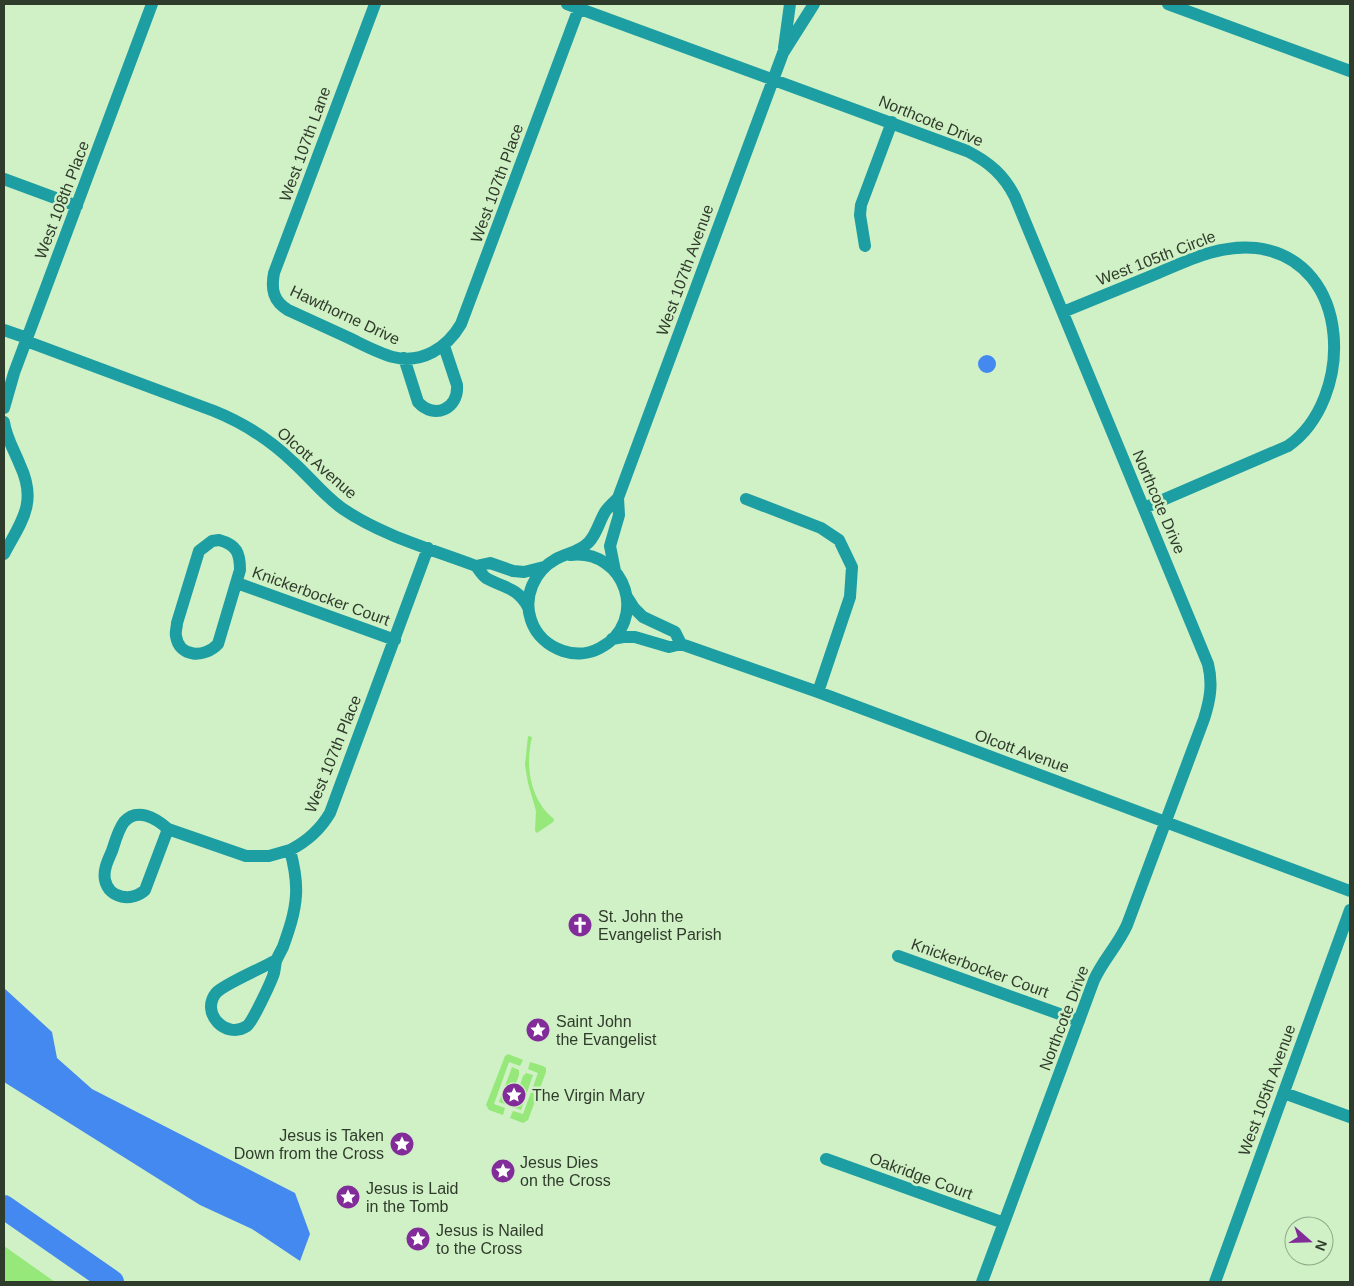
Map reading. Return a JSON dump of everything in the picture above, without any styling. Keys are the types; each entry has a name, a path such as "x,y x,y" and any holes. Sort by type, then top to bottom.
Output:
{"street":[{"name":"West 108th Place","path":"4,408 26,340 152,4"},
{"name":"West 107th Lane","path":"274,298 274,273 375,4"},
{"name":"West 107th Avenue","path":"783,53 790,4"},
{"name":"West 107th Avenue","path":"615,571 610,546 619,515 618,498 783,53 814,4"},
{"path":"1168,4 1349,67"},
{"name":"Northcote Drive","path":"573,6 967,150 998,171 1015,197 1205,654 1212,685 1204,719 1128,925 1119,942 1098,971 982,1282"},
{"name":"West 107th Place","path":"427,355 444,346 461,324 573,6"},
{"path":"865,246 860,215 861,205 892,122"},
{"path":"4,179 77,206"},
{"name":"West 105th Circle","path":"1063,312 1210,252 1243,247 1268,250 1280,254 1310,271 1326,287 1343,320"},
{"name":"Hawthorne Drive","path":"274,298 279,305 288,310 385,354 404,358 427,355"},
{"name":"Olcott Avenue","path":"4,330 234,420 274,445 342,508 378,529 476,566 485,577 516,592 528,607"},
{"name":"Hawthorne Drive","path":"404,358 418,402 430,410 446,409 454,402 458,391 444,346"},
{"path":"1144,508 1296,442 1322,422 1337,398"},
{"path":"4,422 6,438 22,467 28,497 28,506 22,522 4,554"},
{"name":"West 107th Avenue","path":"570,555 589,542 605,510 618,498"},
{"path":"746,499 821,528 839,540 852,567 850,597 818,692"},
{"name":"Knickerbocker Court","path":"219,540 229,543 236,549 240,558 237,583 218,644 212,650 197,654 183,648 176,635 177,623 199,551 212,541 219,540"},
{"name":"West 107th Place","path":"290,850 314,835 330,813 428,548"},
{"path":"582,554 596,558 615,571 623,584 627,597 627,609 623,623 612,639 596,650 583,653 560,650 546,642 536,630 528,607 532,584 544,568 554,560 570,555 582,554"},
{"name":"Olcott Avenue","path":"476,566 490,563 513,571 524,572 544,568"},
{"name":"Knickerbocker Court","path":"237,583 395,640"},
{"name":"Olcott Avenue","path":"627,597 643,617 675,632 681,644"},
{"name":"Olcott Avenue","path":"612,639 635,637 669,647 681,644 818,692 1350,892"},
{"path":"168,829 145,890 128,898 121,897 111,891 105,881 106,868 123,824 130,818 141,814 158,820 168,829 246,856 269,856 290,850 296,882 295,908 288,933 276,960 273,976 248,1025 234,1030 224,1028 216,1021 211,1011 213,998 220,989 276,960"},
{"name":"West 105th Avenue","path":"1215,1282 1350,910"},
{"name":"Knickerbocker Court","path":"898,956 1079,1021"},
{"path":"1284,1093 1350,1117"},
{"name":"Oakridge Court","path":"826,1158 1004,1224"}],"green space":[{"path":"528,736 532,737 529,759 531,782 539,802 554,819 553,822 537,833 535,831 536,811 525,765"},
{"path":"508,1054 523,1060 520,1066 509,1062 494,1104 505,1108 503,1115 489,1110 486,1105 505,1056"},
{"path":"530,1062 543,1066 546,1068 546,1072 528,1120 523,1123 510,1118 513,1111 523,1114 538,1073 528,1069"},
{"path":"512,1067 519,1070 519,1075 515,1086 511,1086 507,1097 510,1099 508,1105 499,1102"},
{"path":"526,1073 533,1075 521,1110 512,1107 514,1101 518,1101 522,1090 519,1088"},
{"path":"4,1246 55,1282 4,1282"}],"water":[{"path":"987,355 993,358 996,364 993,370 987,373 981,370 978,364 981,358"},
{"path":"4,988 52,1032 57,1058 92,1089 295,1193 310,1234 300,1261 252,1229 200,1205 4,1082"}],"waterway":[{"path":"4,1207 112,1282"}],"place":[{"name":"St. John the Evangelist Parish","path":"580,925"},
{"name":"Saint John the Evangelist","path":"538,1030"},
{"name":"The Virgin Mary","path":"514,1095"},
{"name":"Jesus is Taken Down from the Cross","path":"402,1144"},
{"name":"Jesus Dies on the Cross","path":"503,1171"},
{"name":"Jesus is Laid in the Tomb","path":"348,1197"},
{"name":"Jesus is Nailed to the Cross","path":"418,1239"}]}
